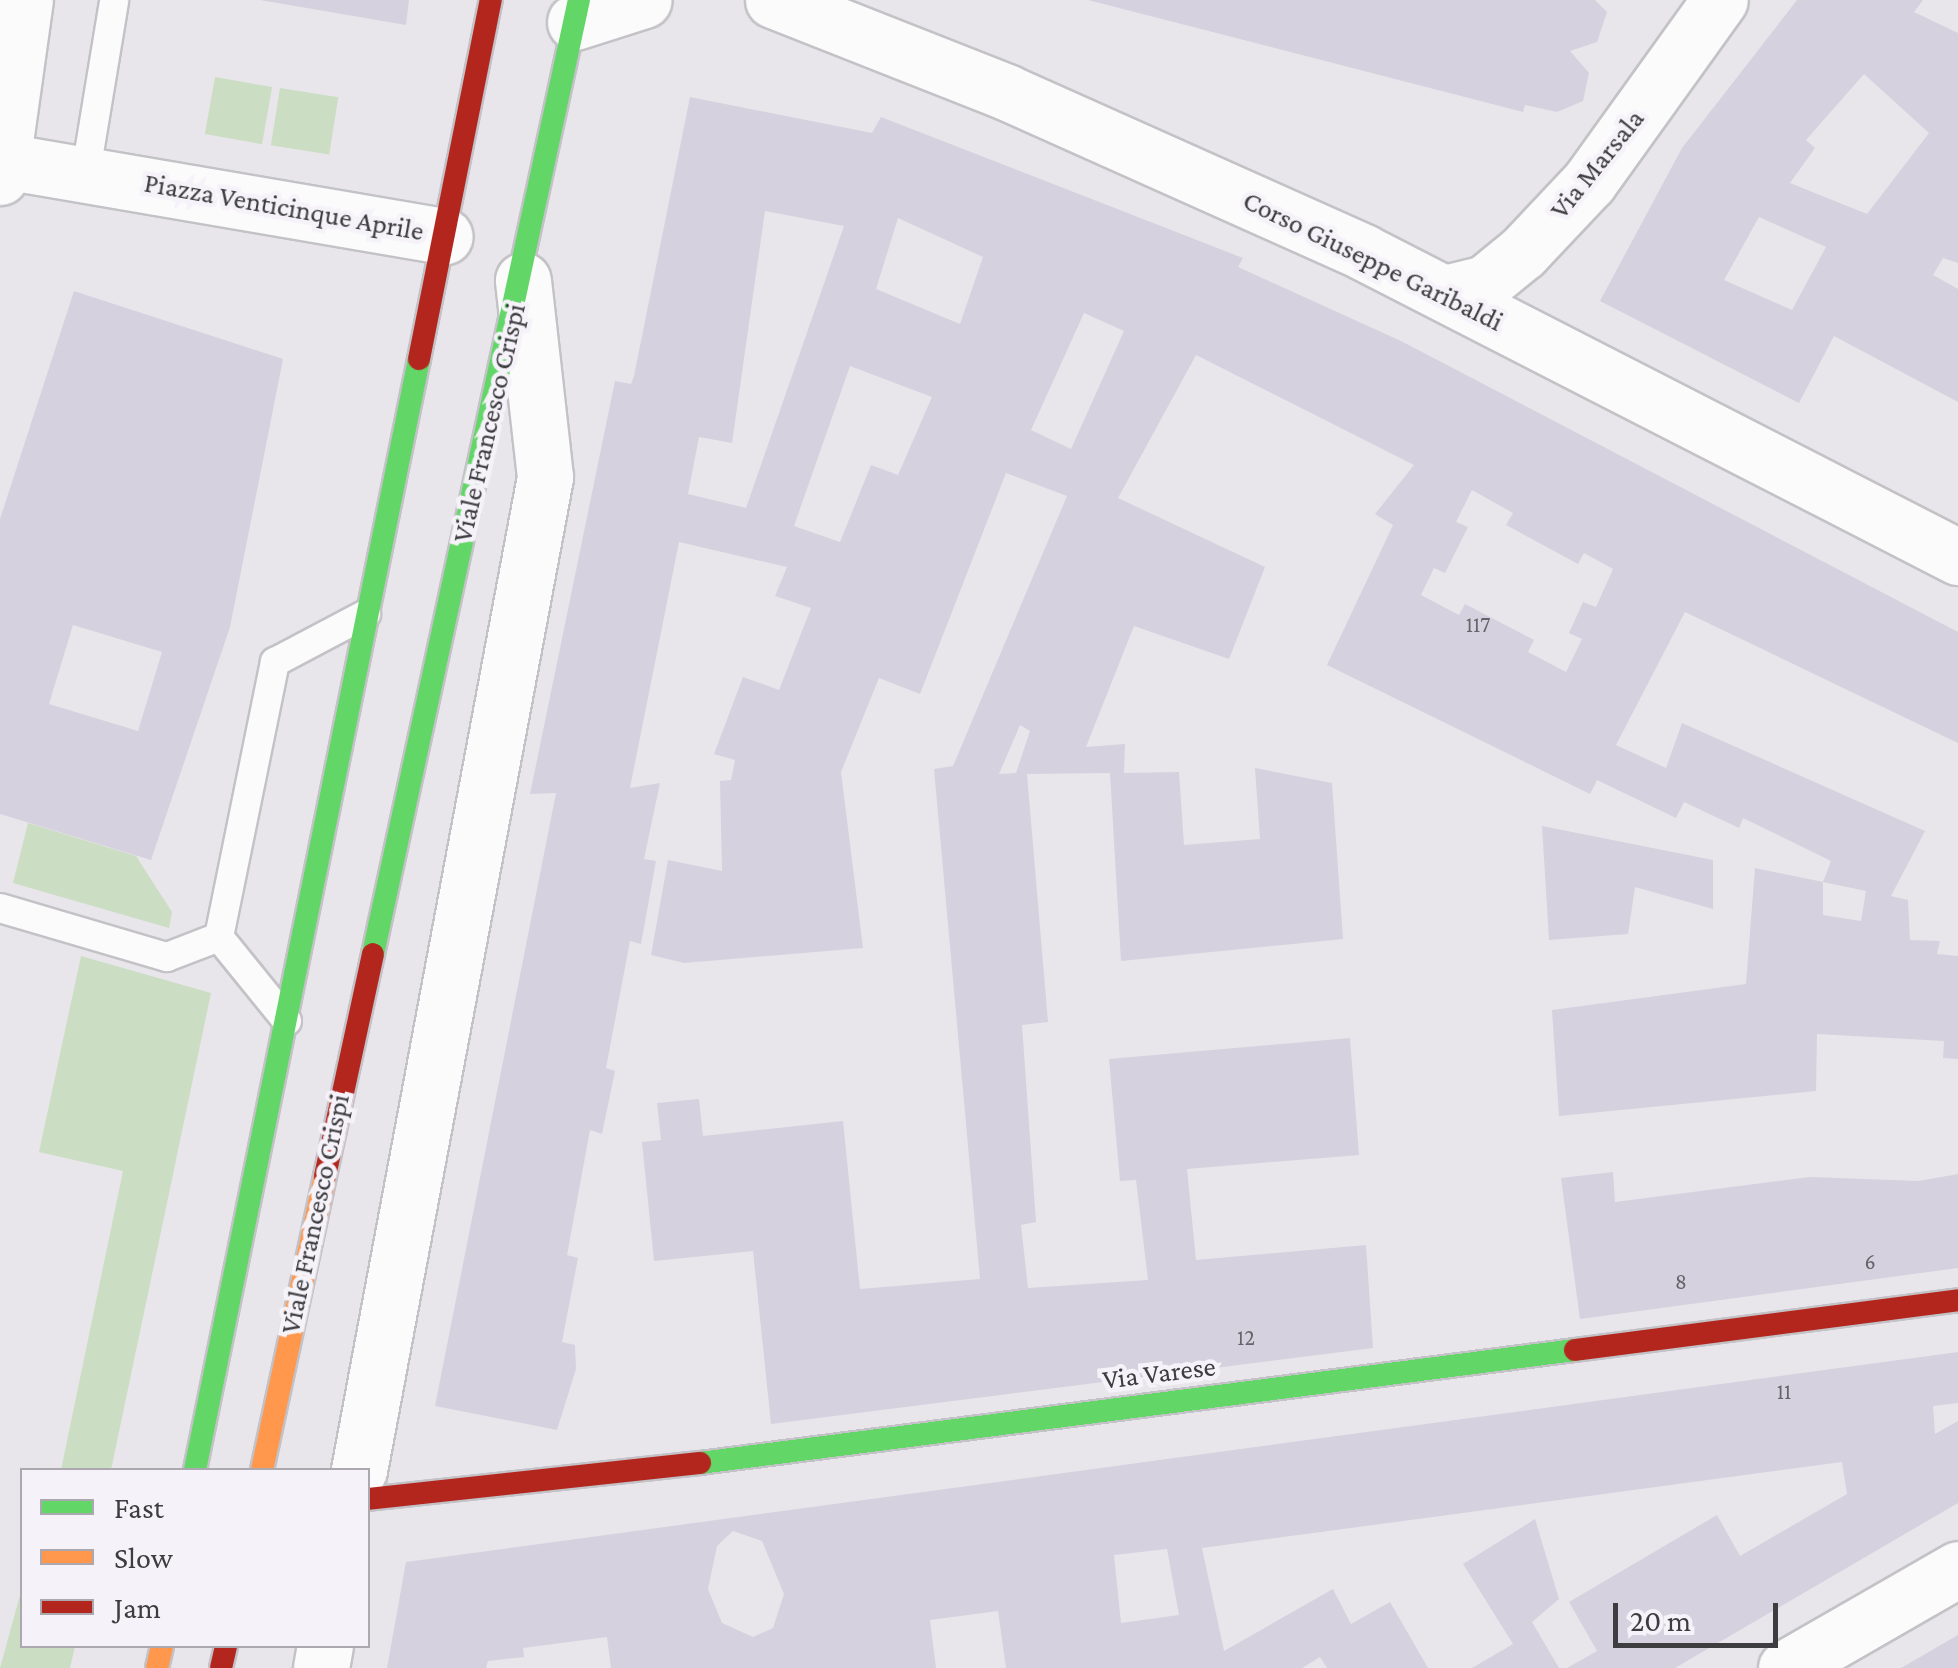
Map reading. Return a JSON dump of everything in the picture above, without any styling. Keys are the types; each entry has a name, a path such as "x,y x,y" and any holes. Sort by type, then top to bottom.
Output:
{"main road":[{"name":"Piazza Venticinque Aprile","path":"445,236 491,0"},
{"path":"522,272 577,11"},
{"path":"196,1468 445,236"},
{"name":"Viale Francesco Crispi","path":"262,1468 522,272"},
{"name":"Via Varese","path":"370,1499 395,1502 1958,1300"}],"street":[{"name":"Piazza Venticinque Aprile","path":"25,0 2,169 86,171 445,236"},
{"path":"577,11 644,0"},
{"name":"Corso Giuseppe Garibaldi","path":"773,0 1006,92 1445,293 1958,557"},
{"name":"Via Marsala","path":"1445,293 1485,283 1523,252 1589,182 1720,0"},
{"name":"Viale Francesco Crispi","path":"359,1468 545,476 522,272"},
{"path":"1786,1668 1958,1569"}],"lane":[{"path":"86,171 114,1"},
{"path":"287,1021 220,936 275,662 372,612"},
{"path":"0,908 167,958 220,936"}],"green space":[{"path":"215,77 272,87 262,144 205,134"},
{"path":"280,88 338,97 329,155 271,145"},
{"path":"28,823 136,856 172,912 169,928 13,883"},
{"path":"81,956 211,993 111,1468 61,1468 123,1171 39,1152"},
{"path":"20,1595 20,1648 75,1648 70,1668 0,1668"}],"building":[{"path":"260,0 409,0 406,25"},
{"path":"1088,0 1595,0 1607,12 1597,42 1570,51 1589,73 1583,101 1557,112 1525,105 1523,112"},
{"path":"1797,0 1923,0 1914,12 1958,33 1958,263 1943,258 1933,275 1958,289 1958,402 1834,336 1799,403 1600,301 1682,148","holes":["1864,74 1929,133 1867,214 1790,183 1815,148 1806,140","1759,217 1826,247 1792,310 1724,280"]},
{"path":"690,97 872,133 881,117 1243,258 1238,267 1401,341 1958,632 1958,743 1685,612 1616,745 1666,768 1682,723 1925,831 1891,896 1908,900 1910,940 1940,941 1937,954 1958,956 1958,1059 1943,1058 1944,1041 1817,1034 1816,1091 1559,1116 1552,1010 1746,984 1755,868 1823,882 1831,861 1743,818 1739,828 1684,802 1676,818 1597,780 1590,794 1327,665 1393,525 1375,514 1414,465 1196,355 1118,498 1265,567 1229,659 1134,626 1086,747 1125,744 1124,773 1179,772 1184,845 1260,839 1255,768 1332,783 1343,939 1121,961 1110,773 1027,774 1048,1022 1022,1025 1036,1222 1021,1225 1028,1288 1148,1280 1136,1180 1120,1181 1109,1059 1350,1038 1359,1155 1187,1169 1196,1260 1366,1245 1373,1348 771,1424 753,1251 654,1261 642,1142 661,1140 657,1103 699,1099 703,1136 843,1121 860,1289 980,1279 934,769 953,766 1067,496 1006,473 920,694 879,678 841,772 863,948 684,963 651,955 668,860 722,871 720,781 731,780 735,760 714,754 743,677 779,690 811,608 775,596 787,567 679,542 630,788 660,783 644,859 656,861 641,944 630,941 606,1068 615,1071 602,1134 590,1130 567,1255 578,1258 562,1342 575,1345 576,1369 557,1430 435,1406 556,793 530,794 615,381 631,384","holes":["765,211 844,226 746,508 688,494 699,437 732,443","898,218 983,257 960,324 876,289","1084,313 1124,331 1071,449 1031,430","850,366 932,397 898,475 871,465 840,542 794,526","1472,490 1513,513 1506,525 1578,564 1584,553 1613,569 1596,607 1583,602 1569,633 1582,639 1566,672 1528,652 1534,640 1465,604 1459,615 1421,595 1434,568 1445,573 1468,527 1456,522","1020,725 1030,731 1016,773 999,774","1823,882 1866,891 1861,921 1823,915"]},
{"path":"74,291 283,359 230,627 151,860 0,814 0,519","holes":["73,625 162,652 138,731 49,704"]},
{"path":"1542,826 1713,860 1713,909 1635,887 1628,934 1549,940"},
{"path":"1613,1172 1615,1202 1810,1177 1919,1181 1958,1174 1958,1268 1580,1319 1561,1178"},
{"path":"1958,1352 1958,1403 1933,1406 1935,1434 1958,1421 1958,1503 1675,1668 1567,1668 1597,1651 1569,1602 1717,1515 1740,1556 1847,1494 1842,1462 1202,1548 1224,1651 1333,1589 1351,1624 1390,1602 1428,1668 1327,1668 1320,1657 1302,1668 1006,1668 998,1611 930,1620 936,1668 611,1668 607,1637 523,1648 524,1657 488,1661 486,1668 387,1668 406,1562","holes":["733,1531 762,1541 784,1594 773,1628 753,1637 722,1623 708,1589 717,1546","1167,1549 1179,1615 1121,1623 1114,1555"]},
{"path":"1535,1519 1559,1599 1532,1622 1559,1668 1472,1668 1513,1644 1463,1564"},
{"path":"1958,1635 1958,1668 1901,1668"}],"traffic: fast":[{"path":"373,954 579,0"},
{"path":"195,1468 419,359"},
{"path":"700,1463 1575,1350"}],"traffic: slow":[{"path":"262,1468 325,1176"},
{"path":"157,1668 162,1648"}],"traffic: jam":[{"path":"419,359 491,0"},
{"path":"325,1176 373,954"},
{"path":"1575,1350 1958,1300"},
{"path":"370,1499 700,1463"},
{"path":"221,1668 226,1648"}]}
